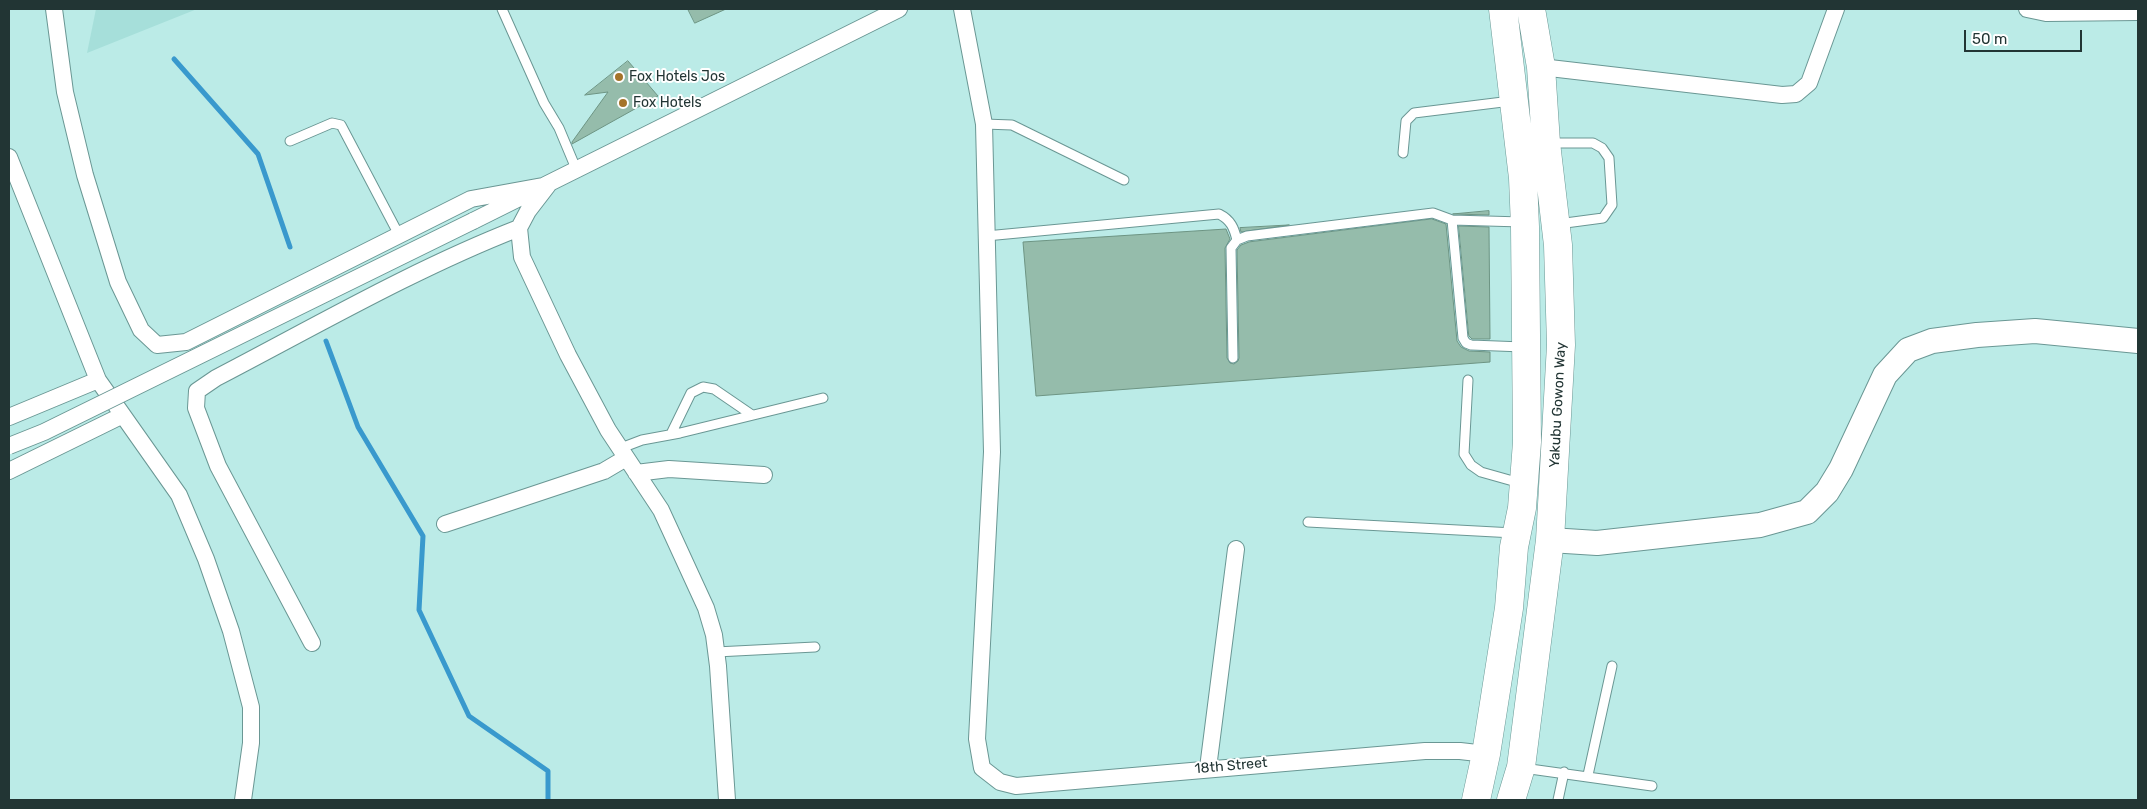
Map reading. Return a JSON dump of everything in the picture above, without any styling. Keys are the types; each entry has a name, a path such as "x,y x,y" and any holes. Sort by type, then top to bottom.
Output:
{"highway":[{"path":"1476,800 1486,754 1509,608 1524,484 1527,442 1523,178 1503,9"},
{"name":"Yakubu Gowon Way","path":"1511,800 1521,767 1550,540 1561,345 1556,224 1546,143 1541,67 1531,9"}],"street":[{"path":"54,9 65,92 85,175 101,228 122,290 141,330 157,345 186,342 471,198 548,186"},
{"path":"9,446 44,432 548,186 735,89 900,9"},
{"path":"962,9 984,124 986,236"},
{"path":"1541,67 1782,95 1796,94 1809,83 1836,9"},
{"path":"2027,9 2046,12 2138,12"},
{"path":"9,157 98,380 121,416 179,495 206,560 231,632 251,707 251,742 244,800"},
{"path":"548,186 528,211 519,228 522,257 568,355 623,453 661,510 706,608 714,635 716,652 727,800"},
{"path":"312,642 218,466 196,408 197,391 216,378 398,283 469,248 519,228"},
{"name":"18th Street","path":"986,236 992,452 977,739 982,768 1000,782 1016,786 1425,750 1486,754"},
{"path":"1550,540 1598,543 1760,525 1807,512 1827,492 1841,469 1885,375 1908,350 1932,341 1977,335 2035,331 2138,341"},
{"path":"9,418 98,380"},
{"path":"9,471 121,416"},
{"path":"445,524 604,471 623,453"},
{"path":"636,472 669,469 764,475"},
{"path":"1208,768 1236,549"}],"lane":[{"path":"502,9 544,103 560,128 577,171"},
{"path":"1403,153 1406,121 1414,113 1514,101"},
{"path":"290,141 332,123 341,125 399,235"},
{"path":"984,124 1012,125 1124,180"},
{"path":"1546,143 1592,143 1602,148 1609,158 1612,205 1603,218 1556,224"},
{"path":"1233,358 1232,248 1237,240 1247,236 1433,213 1452,220 1525,222"},
{"path":"986,236 1219,214 1227,218 1234,227 1237,240"},
{"path":"1452,220 1462,338 1471,345 1525,347"},
{"path":"1468,380 1464,454 1471,465 1481,472 1524,484"},
{"path":"672,434 691,393 703,386 714,389 731,399 752,415"},
{"path":"623,453 642,440 823,398"},
{"path":"1308,522 1517,533"},
{"path":"716,652 815,647"},
{"path":"1588,775 1612,666"},
{"path":"1521,767 1588,775 1652,786"},
{"path":"1558,800 1564,772"}],"shaded area":[{"path":"96,9 197,9 87,53"}],"building":[{"path":"688,9 726,9 695,23"},
{"name":"Fox Hotels","path":"628,61 658,96 572,144 608,92 585,95"},
{"path":"1489,211 1489,215 1453,214"},
{"path":"1432,219 1446,224 1457,341 1461,347 1469,351 1490,352 1490,362 1036,396 1023,242 1226,229 1230,239 1225,248 1227,358 1230,363 1234,364 1239,358 1237,250 1241,245 1249,242"},
{"path":"1289,225 1241,232 1240,228"},
{"path":"1459,226 1489,227 1490,339 1472,339 1469,336"}],"waterway":[{"path":"174,59 258,154 290,247"},
{"path":"326,341 358,427 423,536 419,610 469,716 548,771 548,800"}],"place":[{"name":"Fox Hotels Jos","path":"619,77"},
{"name":"Fox Hotels","path":"623,103"}]}
